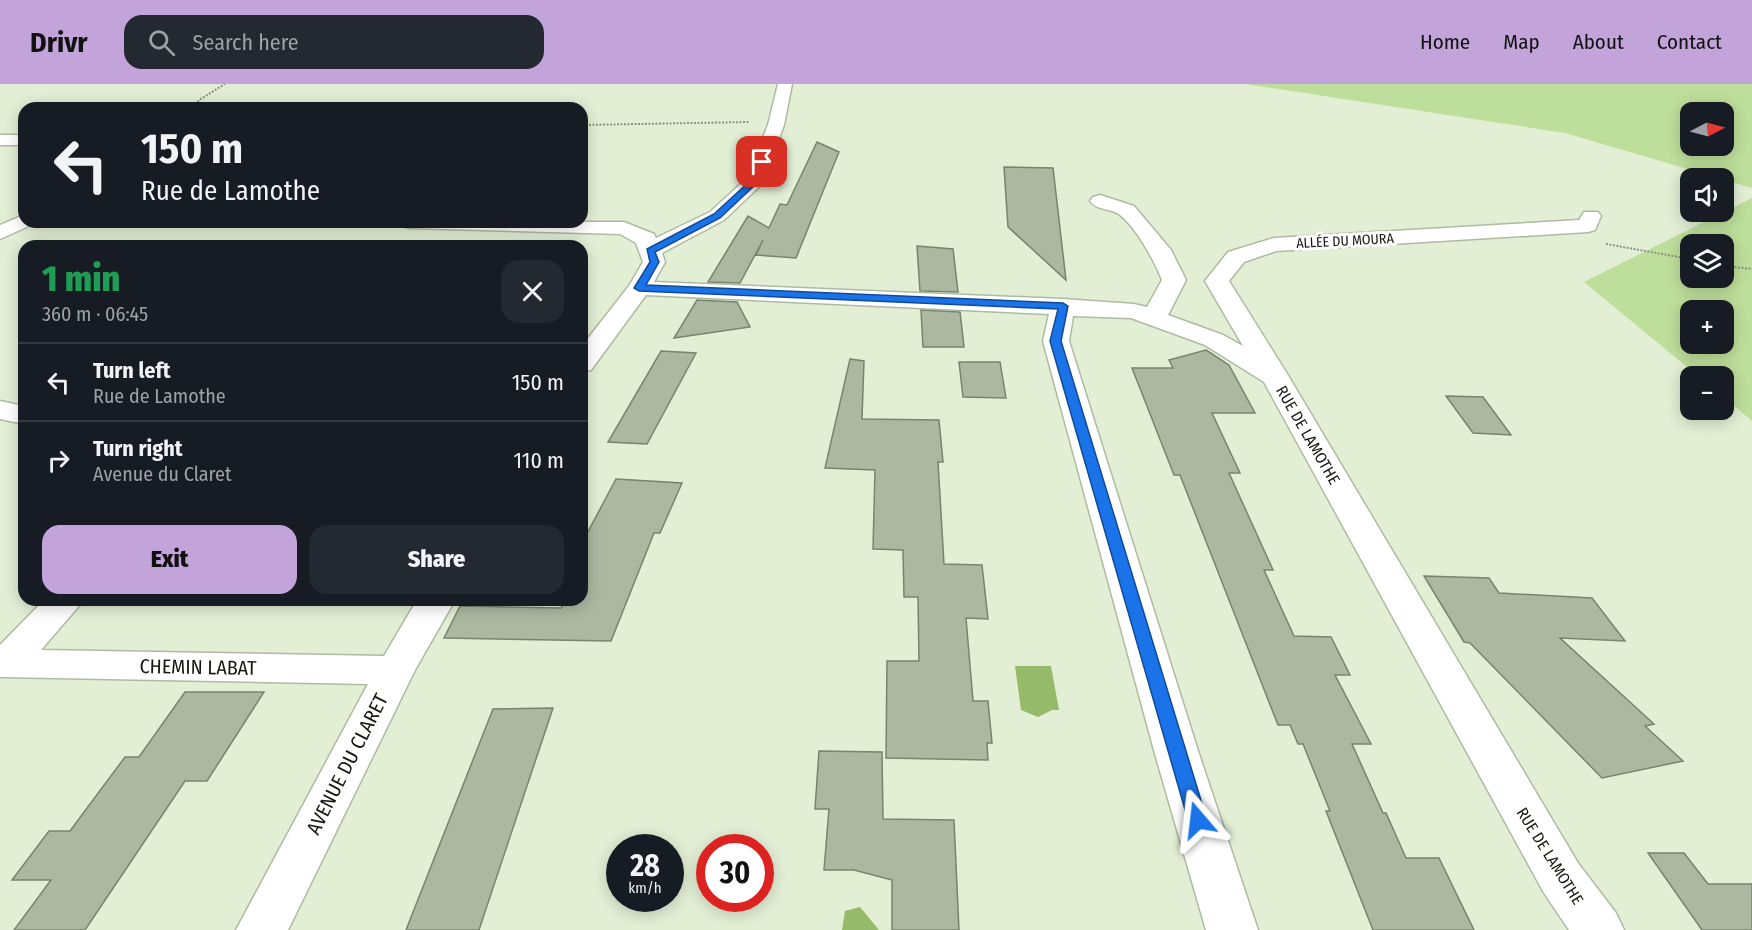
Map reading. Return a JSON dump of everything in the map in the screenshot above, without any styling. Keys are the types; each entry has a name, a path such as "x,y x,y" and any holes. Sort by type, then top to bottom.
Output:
{"street":[{"path":"650,250 717,216 754,181 776,125 785,84"},
{"path":"0,140 18,140"},
{"path":"1100,201 1127,210 1163,255 1174,280 1161,321 1201,320 1234,310"},
{"name":"ALLÉE DU MOURA","path":"1275,377 1217,281 1236,258 1274,245 1587,226 1591,216"},
{"path":"0,232 18,224"},
{"path":"588,227 624,228 646,239 654,262 639,288 588,356"},
{"name":"RUE DE LAMOTHE","path":"639,288 1134,311 1214,340 1275,377 1561,878 1598,930"},
{"path":"1063,306 1056,341 1177,754 1232,930"},
{"path":"0,410 18,414"},
{"path":"3,663 59,606"},
{"name":"AVENUE DU CLARET","path":"262,930 395,670 432,606"},
{"name":"CHEMIN LABAT","path":"3,663 395,670"}],"path":[{"path":"198,102 225,84"},
{"path":"588,125 760,122 776,125"},
{"path":"1734,267 1752,269"}],"shaded area":[{"path":"1245,84 1752,84 1752,188 1734,183 1734,168 1684,168 1565,133"},
{"path":"1752,198 1752,421 1734,406 1734,366 1686,366 1584,282 1680,234 1704,222 1734,222 1734,207"},
{"path":"1015,666 1051,666 1059,710 1052,710 1038,717 1021,710"},
{"path":"860,907 879,930 842,930 845,911"}],"building":[{"path":"817,142 839,152 796,258 756,255 763,240 740,283 708,282 748,216 769,228 780,204 787,205"},
{"path":"1004,167 1053,168 1066,280 1008,227"},
{"path":"917,246 953,249 958,292 920,291"},
{"path":"697,300 737,302 750,327 674,338"},
{"path":"921,310 960,312 964,347 923,347"},
{"path":"1206,350 1229,365 1255,413 1212,413 1240,473 1229,473 1273,570 1264,570 1294,636 1331,637 1350,675 1335,675 1371,744 1352,744 1383,813 1386,813 1406,858 1439,858 1474,930 1373,930 1326,811 1330,811 1303,744 1298,744 1290,725 1278,725 1180,475 1174,475 1132,368 1173,368 1169,360"},
{"path":"661,351 696,353 647,444 608,442"},
{"path":"850,359 864,361 862,419 939,420 943,462 938,462 944,564 982,565 988,619 966,618 973,701 988,701 992,743 987,743 988,760 886,758 887,661 919,661 918,597 904,597 903,550 873,549 875,470 825,468"},
{"path":"959,362 1000,362 1006,398 963,397"},
{"path":"1446,396 1483,397 1511,435 1473,433"},
{"path":"616,479 682,483 660,533 654,533 611,641 444,638 460,606 561,608 562,606 588,606 588,532"},
{"path":"1424,576 1489,578 1499,593 1592,598 1625,641 1560,638 1654,724 1645,726 1683,761 1602,778 1470,643 1464,642"},
{"path":"185,692 264,692 207,781 185,781 85,930 14,930 51,880 12,880 49,831 70,831 125,757 139,757"},
{"path":"553,708 479,930 406,930 493,709"},
{"path":"819,751 882,752 883,819 954,820 959,930 892,930 892,880 854,870 824,870 829,809 815,809"},
{"path":"1648,853 1684,853 1708,884 1752,884 1752,930 1702,930"}],"route":[{"path":"762,162 754,181 717,216 650,250 654,262 639,288 1063,306 1056,341 1198,820"}]}
